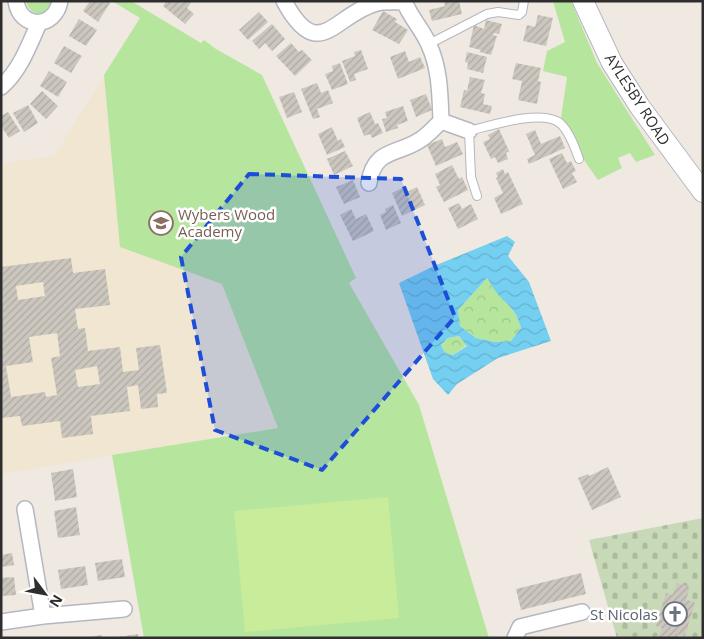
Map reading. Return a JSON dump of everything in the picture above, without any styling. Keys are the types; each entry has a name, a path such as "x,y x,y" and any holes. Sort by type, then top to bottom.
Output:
{"street":[{"path":"16,1 21,15 29,21 39,23 52,18 59,10 60,1"},
{"path":"284,1 292,16 303,28 315,34 328,31 363,9 377,3 404,2 429,44 440,83 441,121 420,140 387,153 371,170 369,183"},
{"name":"AYLESBY ROAD","path":"583,1 612,63 640,108 703,192"},
{"path":"1,87 10,78 28,50 39,23"},
{"path":"441,121 469,131"},
{"path":"25,509 42,616"},
{"path":"1,622 42,616 124,609"},
{"path":"515,638 520,627 582,612"}],"lane":[{"path":"429,44 487,14 498,12 518,15 522,12 524,1"},
{"path":"477,196 471,177 469,131 505,122 528,119 546,118 554,120 560,123 568,133 580,159"}],"highlighted area":[{"path":"249,174 401,179 455,317 322,470 215,430 181,257"}],"shaded area":[{"name":"Wybers Wood Academy","path":"140,18 349,282 419,405 1,474 1,163 54,156"}],"green space":[{"path":"26,1 52,1 48,11 40,14 31,11"},
{"path":"112,1 131,1 201,43 204,40 216,49 262,75 356,278 349,283 419,405 489,638 144,638 112,455 278,428 222,284 120,247 104,75 140,18"},
{"path":"553,1 571,1 597,63 655,155 636,162 630,153 618,158 622,168 598,180 584,160 576,141 561,118 567,77 543,71 547,51 565,42"},
{"path":"487,278 511,307 518,320 521,328 511,341 495,342 476,338 460,326 458,310"},
{"path":"459,336 467,345 453,355 445,353 441,345 448,338"},
{"path":"388,497 399,618 245,632 234,511"},
{"path":"703,518 703,638 617,638 589,540"}],"water":[{"path":"507,236 515,242 508,256 529,282 551,341 498,358 457,384 448,395 433,379 399,283 434,266","holes":["487,278 496,292 514,311 519,321 521,328 511,341 495,342 476,338 460,326 458,310","459,336 467,346 453,355 445,353 441,345 448,338"]}],"building":[{"path":"90,1 107,1 110,3 98,22 83,11"},
{"path":"166,1 192,1 187,8 194,14 185,24 163,6"},
{"path":"444,1 459,1 462,14 432,21 429,10 445,6"},
{"path":"383,11 397,19 395,22 408,30 399,44 372,30"},
{"path":"259,12 268,22 248,40 239,30"},
{"path":"538,15 553,18 546,46 523,41 527,25 535,27"},
{"path":"79,19 97,30 86,46 69,36"},
{"path":"486,20 502,24 499,34 494,33 493,35 497,36 491,55 469,47 474,25 484,29"},
{"path":"272,24 285,39 272,51 265,43 259,49 252,41"},
{"path":"291,43 299,52 302,50 312,60 295,76 276,56"},
{"path":"64,46 82,56 71,73 54,63"},
{"path":"361,50 368,69 354,74 356,80 350,82 342,61 355,56 354,52"},
{"path":"405,51 409,62 420,57 425,68 398,79 390,57"},
{"path":"467,52 487,57 483,73 467,69 468,63 465,62"},
{"path":"340,63 348,84 332,90 325,74 333,71 332,66"},
{"path":"516,63 541,68 538,81 541,82 537,104 518,100 522,81 512,79"},
{"path":"49,71 67,82 58,97 40,86"},
{"path":"470,77 485,80 481,93 485,94 483,104 492,106 490,114 460,107 464,90 467,91"},
{"path":"317,83 321,93 328,90 333,103 317,109 320,117 313,119 301,89"},
{"path":"42,91 58,106 46,119 30,104"},
{"path":"294,92 302,112 287,118 279,97"},
{"path":"426,94 432,110 416,117 410,100"},
{"path":"28,105 38,123 24,132 13,113"},
{"path":"403,106 408,121 397,125 398,128 386,132 382,119 387,118 385,112"},
{"path":"8,112 20,131 9,138 1,126 1,116"},
{"path":"370,112 375,124 378,123 383,133 372,138 370,134 364,136 357,118"},
{"path":"332,127 338,141 341,139 345,147 327,155 318,134"},
{"path":"499,129 509,151 506,153 508,159 498,163 495,157 491,159 483,142 490,139 488,135"},
{"path":"535,130 541,144 560,136 565,148 529,164 527,159 535,155 526,134"},
{"path":"442,139 445,147 457,142 463,154 436,166 427,145"},
{"path":"345,151 353,166 334,175 327,159"},
{"path":"562,153 567,163 571,161 576,171 572,173 577,182 563,189 549,159"},
{"path":"452,165 459,179 462,177 468,190 444,202 436,187 440,185 435,174"},
{"path":"503,169 505,174 508,172 523,204 501,214 494,198 503,193 496,178 498,177 496,173"},
{"path":"353,180 360,197 344,204 336,187"},
{"path":"417,187 425,205 402,216 392,193 402,188 405,193"},
{"path":"459,203 462,209 471,204 478,219 458,229 448,208"},
{"path":"393,205 401,223 386,230 380,215 386,212 385,209"},
{"path":"351,209 356,219 366,214 374,231 353,241 340,215"},
{"path":"71,258 73,273 105,269 110,305 75,309 78,329 85,328 88,351 120,347 123,372 139,370 136,348 160,345 167,393 157,394 158,407 141,409 138,385 127,387 130,411 91,416 93,434 62,438 60,421 22,426 20,416 1,418 1,267","holes":["43,282 45,296 18,300 16,286","57,333 60,356 51,358 57,395 46,397 45,392 11,397 6,366 33,362 29,337","97,366 100,384 78,387 75,370"]},
{"path":"608,467 621,497 592,510 578,478 588,474 589,476"},
{"path":"73,469 77,497 55,501 51,473"},
{"path":"76,507 80,535 58,538 54,511"},
{"path":"12,553 14,565 1,567 1,555"},
{"path":"122,559 125,577 98,581 95,563"},
{"path":"85,566 88,585 61,589 58,570"},
{"path":"581,573 586,594 521,610 516,589"},
{"path":"14,577 16,595 1,596 1,578"},
{"name":"St Nicolas","path":"677,583 690,587 686,600 695,602 685,636 676,634 675,638 658,638 662,628 656,626 666,593 673,595"},
{"path":"138,634 138,638 118,638 118,637"},
{"path":"102,635 102,638 89,638 89,637"}],"place":[{"name":"Wybers Wood Academy","path":"161,223"},
{"name":"St Nicolas","path":"675,614"}]}
